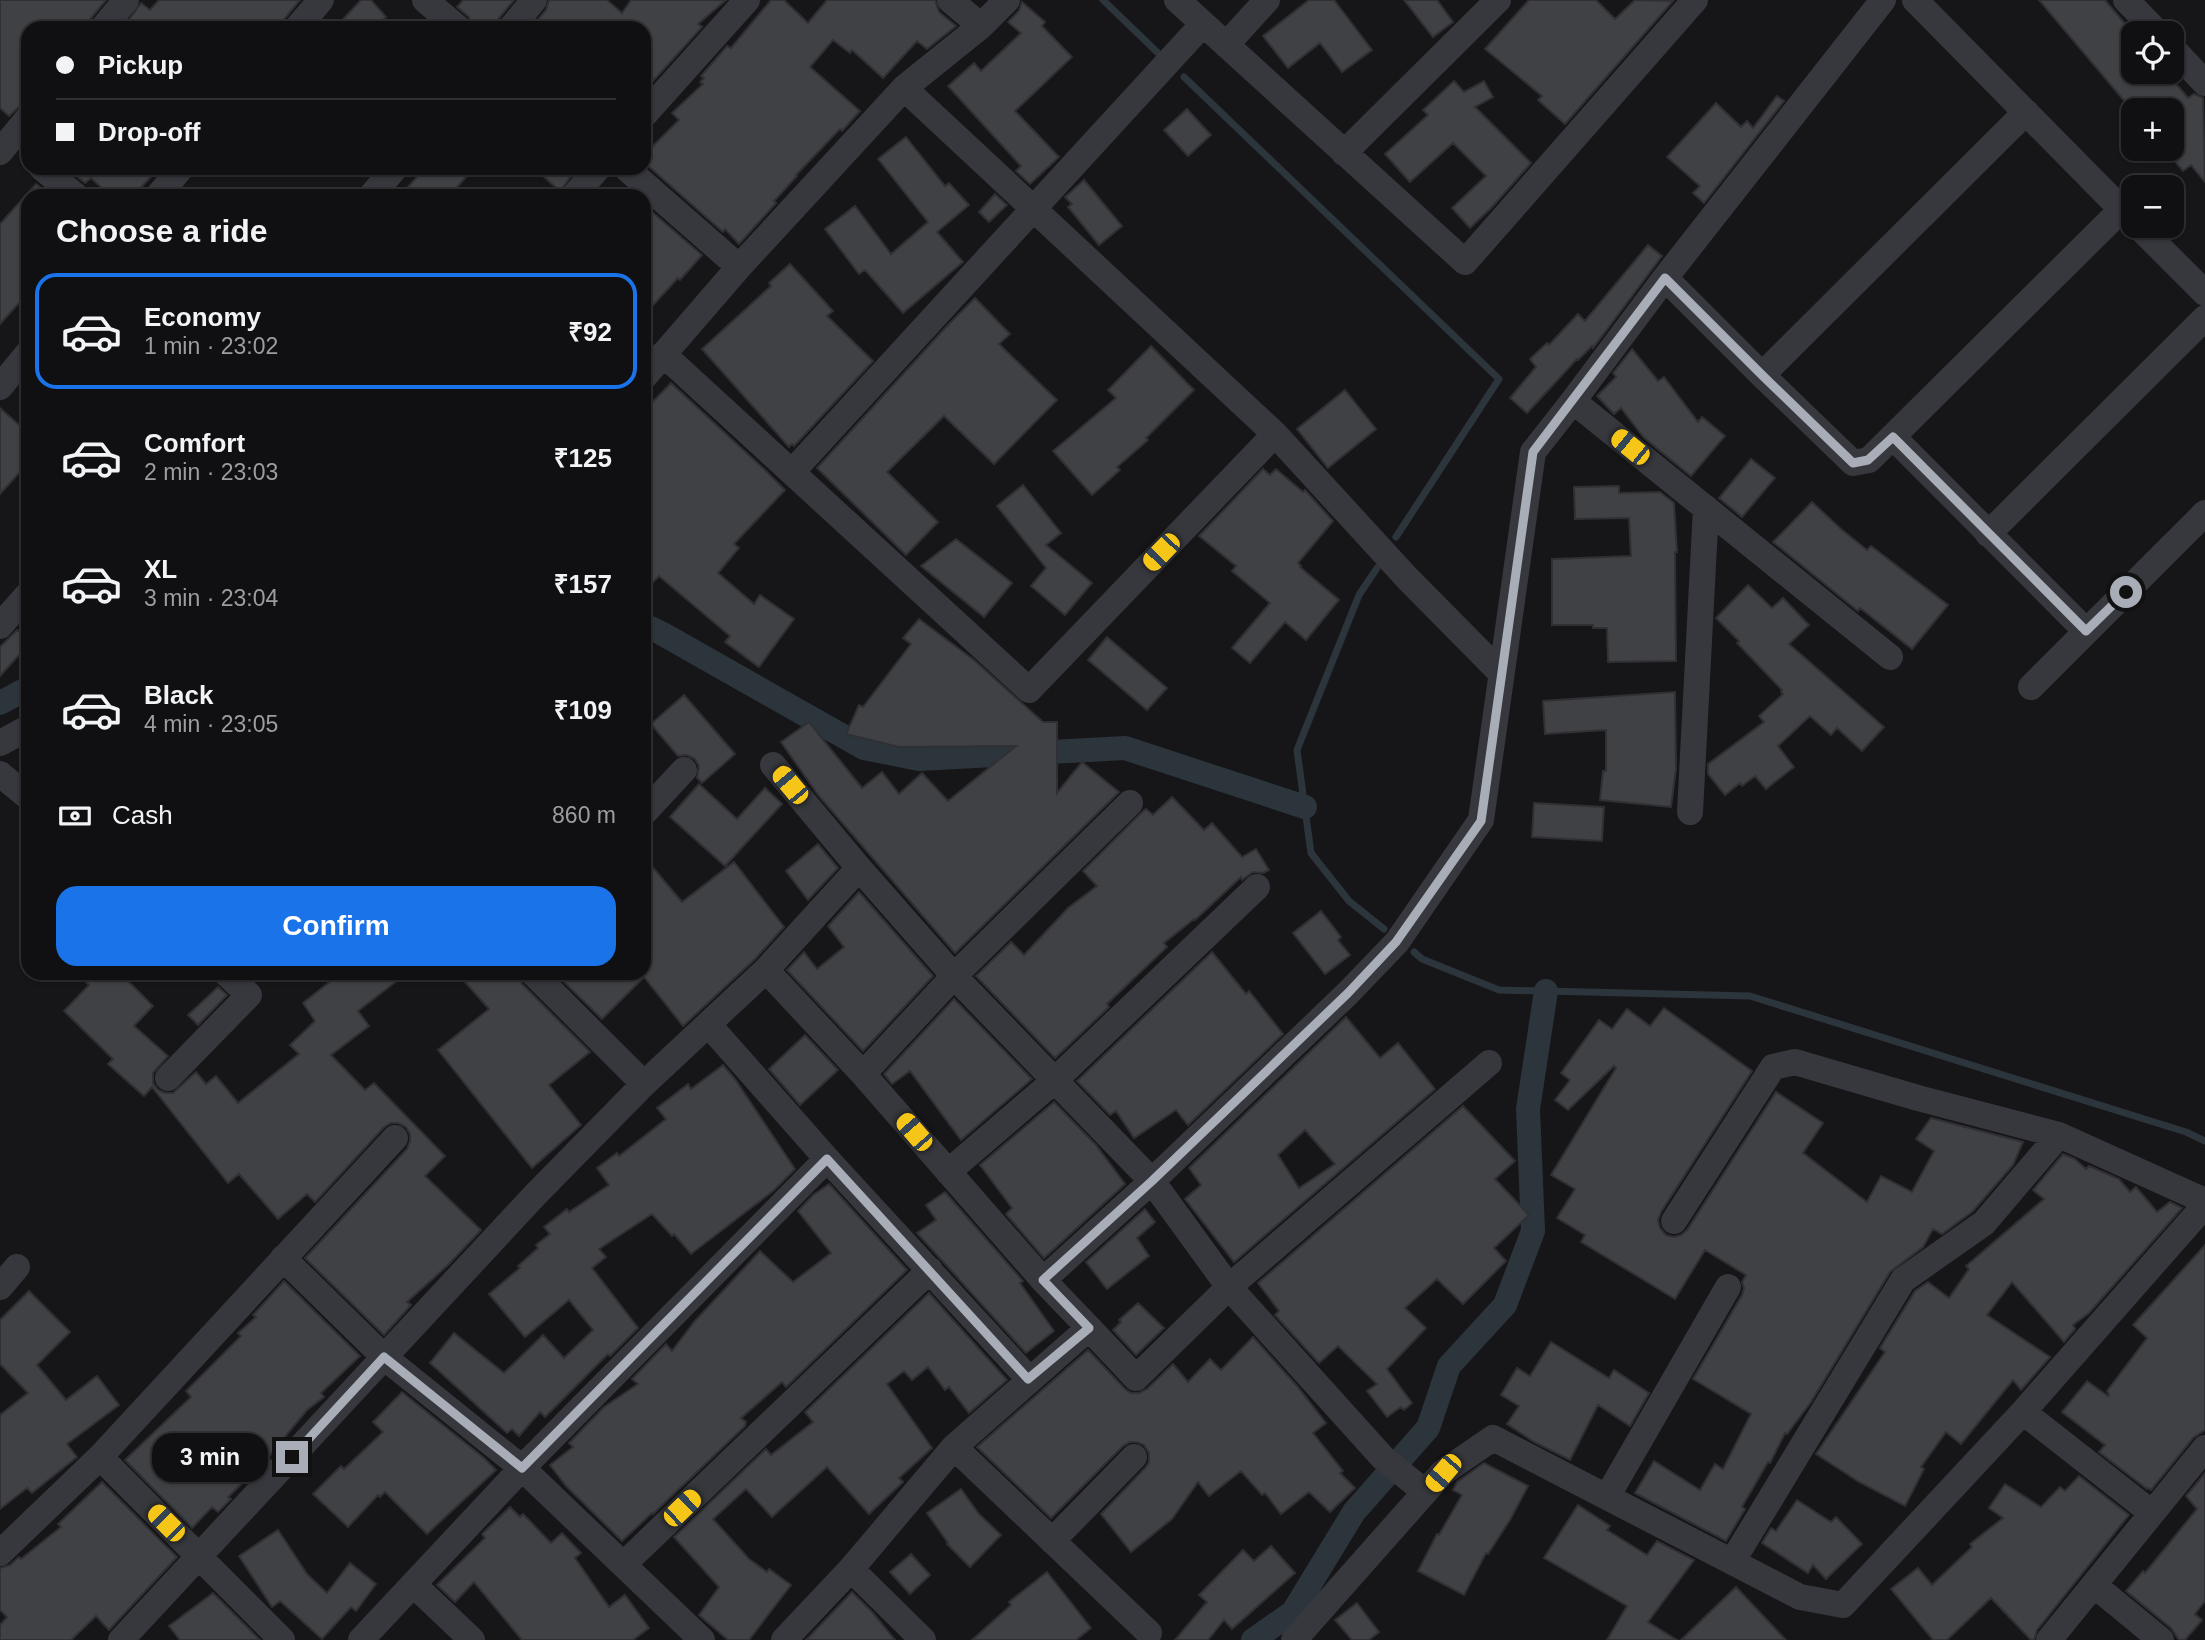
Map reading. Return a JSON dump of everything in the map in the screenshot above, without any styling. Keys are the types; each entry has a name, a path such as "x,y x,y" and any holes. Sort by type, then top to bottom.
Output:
{"street":[{"path":"109,21 126,0"},
{"path":"303,21 321,0"},
{"path":"425,0 450,21"},
{"path":"517,21 534,0"},
{"path":"651,107 747,0"},
{"path":"950,0 981,26"},
{"path":"651,369 739,267 904,88 981,26 1007,0"},
{"path":"1177,0 1465,262 1695,0"},
{"path":"1226,46 1266,0"},
{"path":"1344,152 1498,0"},
{"path":"1043,1280 1152,1181 1348,993 1396,942 1481,821 1533,452 1665,278 1883,0"},
{"path":"1915,0 2121,209"},
{"path":"2126,0 2146,21"},
{"path":"792,472 1203,24"},
{"path":"2184,61 2205,83"},
{"path":"904,88 1275,434 1408,579 1501,673"},
{"path":"1762,375 2026,112"},
{"path":"9,145 21,128"},
{"path":"50,175 68,189"},
{"path":"164,189 175,175"},
{"path":"377,189 389,175"},
{"path":"580,189 592,175"},
{"path":"634,175 650,189"},
{"path":"651,190 739,267"},
{"path":"1665,278 1853,463 1868,460 2121,228"},
{"path":"2150,238 2205,293"},
{"path":"1988,534 2205,318"},
{"path":"663,354 1029,690 1275,434"},
{"path":"0,387 21,362"},
{"path":"1573,401 1890,657"},
{"path":"1893,437 2086,631"},
{"path":"1690,812 1706,508"},
{"path":"2031,687 2205,513"},
{"path":"0,626 21,602"},
{"path":"0,743 21,732"},
{"path":"773,765 954,976 1152,1181 1229,1287 1383,1458 1424,1492"},
{"path":"651,805 684,770"},
{"path":"0,774 21,791"},
{"path":"863,1073 954,976 1130,803"},
{"path":"121,1640 535,1195 644,1084 766,971 859,867"},
{"path":"948,1172 1054,1081 1257,887"},
{"path":"766,971 863,1073 1043,1280 1136,1378 1229,1287 1489,1063"},
{"path":"168,1078 249,995 233,980"},
{"path":"540,980 644,1084"},
{"path":"708,1024 1028,1379"},
{"path":"1294,1640 1424,1492 1443,1473 1493,1437 1800,1597 1843,1605 2023,1412 2205,1203 2059,1135 1917,1098 1795,1062 1773,1067 1674,1221"},
{"path":"1732,1562 1903,1280 1984,1223 2059,1135"},
{"path":"0,1553 100,1457 395,1138"},
{"path":"361,1640 522,1468 827,1159"},
{"path":"283,1258 384,1357 522,1468 702,1640"},
{"path":"0,1287 17,1267"},
{"path":"624,1564 930,1270"},
{"path":"1607,1497 1728,1287"},
{"path":"785,1640 851,1569 954,1447 1089,1328"},
{"path":"2023,1412 2152,1513"},
{"path":"954,1447 1149,1633"},
{"path":"2049,1640 2205,1448"},
{"path":"100,1457 282,1640"},
{"path":"1052,1541 1134,1457"},
{"path":"851,1569 923,1640"},
{"path":"414,1585 472,1640"},
{"path":"2094,1585 2161,1640"}],"building":[{"path":"0,0 106,0 90,21 21,21 21,105 9,116 0,108"},
{"path":"159,0 300,0 284,21 128,21 141,3 150,10"},
{"path":"361,0 371,0 386,17 382,21 342,21"},
{"path":"463,0 514,0 498,21 470,21 457,7"},
{"path":"549,0 607,0 622,13 631,0 726,0 698,24 702,27 651,83 651,21 537,21 546,10"},
{"path":"771,0 784,0 808,23 827,0 935,0 939,12 956,26 927,49 917,41 883,78 852,50 850,53 833,40 810,67 860,111 796,175 774,201 776,203 739,244 725,229 723,232 651,168 651,148 679,120 672,113 703,84 700,82 704,78 701,76 727,46 731,48"},
{"path":"1309,0 1334,0 1372,50 1342,72 1320,43 1288,68 1263,36"},
{"path":"1404,0 1437,0 1453,22 1433,37"},
{"path":"1529,0 1596,0 1615,19 1635,0 1673,1 1565,124 1538,100 1542,96 1485,49"},
{"path":"2039,0 2105,0 2123,21 2121,84 2176,84 2188,98 2194,94 2203,98 2205,182 2191,165 2183,171 2175,161 2184,161 2184,98 2122,98"},
{"path":"1022,2 1045,22 1042,26 1072,57 1015,111 1059,157 1030,184 1016,171 1021,166 948,86 974,63 981,71 1021,33 1008,22 1019,11"},
{"path":"1454,81 1464,92 1484,81 1493,97 1475,107 1531,163 1470,228 1452,208 1486,176 1453,143 1410,182 1385,154 1428,115 1423,110"},
{"path":"1777,96 1784,101 1704,203 1693,193 1700,186 1667,157 1716,103 1741,127 1747,121 1753,128"},
{"path":"1187,109 1211,135 1188,156 1164,130"},
{"path":"906,137 945,186 949,183 969,205 937,232 963,262 903,313 865,270 859,274 825,229 855,206 891,254 928,222 878,159"},
{"path":"75,175 152,175 140,189 103,189 91,178 85,183"},
{"path":"419,175 468,175 455,189 406,189"},
{"path":"542,175 572,175 561,189 558,189"},
{"path":"1084,180 1122,226 1099,245 1068,207 1072,204 1065,197"},
{"path":"995,194 1007,205 989,222 979,212"},
{"path":"21,201 21,301 0,324 0,224"},
{"path":"651,211 702,255 680,280 678,278 651,307"},
{"path":"1648,245 1662,256 1593,348 1592,346 1577,359 1527,413 1510,398 1536,367 1530,359 1547,343 1549,345 1578,314 1585,321"},
{"path":"790,264 833,311 827,316 873,361 794,446 792,444 789,447 702,349 771,286 769,283"},
{"path":"975,298 1010,334 999,344 1057,400 994,464 944,416 887,472 938,522 906,555 817,468"},
{"path":"1151,346 1194,390 1146,438 1148,440 1117,467 1120,470 1092,495 1053,451 1116,398 1108,390"},
{"path":"1632,349 1658,381 1664,377 1698,422 1702,417 1725,436 1691,476 1644,438 1621,408 1614,414 1597,396 1616,377 1613,373"},
{"path":"671,383 785,490 734,544 739,548 718,573 754,604 760,595 794,619 759,667 725,642 730,636 659,576 651,584 651,404"},
{"path":"1345,390 1376,429 1328,468 1297,429"},
{"path":"0,408 21,427 21,471 0,494"},
{"path":"1751,459 1775,478 1742,517 1719,498"},
{"path":"1263,469 1270,475 1276,469 1303,492 1305,490 1333,521 1298,563 1339,600 1306,640 1285,622 1250,663 1232,648 1270,603 1232,571 1236,566 1199,536"},
{"path":"1023,485 1061,533 1046,545 1092,583 1065,615 1031,586 1046,568 997,506"},
{"path":"1619,486 1619,493 1660,492 1674,503 1677,552 1676,661 1608,662 1607,628 1593,628 1593,625 1552,625 1552,559 1631,556 1629,518 1575,519 1574,487"},
{"path":"1812,502 1867,550 1871,546 1948,605 1912,649 1860,608 1858,611 1773,542"},
{"path":"956,539 1012,583 984,617 921,566"},
{"path":"1748,585 1772,608 1783,598 1809,625 1789,644 1884,727 1862,751 1837,728 1831,735 1810,716 1778,746 1794,767 1766,789 1755,776 1742,786 1740,783 1725,795 1708,774 1708,764 1764,722 1759,716 1783,694 1716,618"},
{"path":"919,619 974,660 1043,722 1057,722 1057,793 1082,762 1119,792 955,953 818,795 781,742 809,722 862,788 882,772 899,794 922,773 948,801 1016,746 899,747 846,734 859,705 863,707 911,644 903,638"},
{"path":"17,630 21,633 21,653 0,676 0,647"},
{"path":"1107,637 1167,688 1147,710 1088,660"},
{"path":"1675,692 1676,769 1671,807 1600,800 1603,771 1606,771 1606,730 1545,734 1543,701"},
{"path":"684,695 735,754 702,783 697,778 699,766 695,759 687,755 678,756 651,724"},
{"path":"699,784 737,819 765,788 782,804 725,866 670,817"},
{"path":"1172,797 1204,830 1212,823 1242,857 1256,849 1269,870 1263,873 1253,872 1242,880 1241,877 1195,920 1164,943 1167,947 1055,1058 976,976 1011,942 1024,955 1068,908 1097,886 1083,871 1142,812 1146,809 1153,815"},
{"path":"1534,803 1604,807 1602,841 1532,837"},
{"path":"818,844 838,868 808,900 786,871"},
{"path":"734,862 784,927 755,959 683,1026 646,980 651,980 651,865 682,902"},
{"path":"859,892 933,976 863,1051 787,970 804,952 817,969 844,947 828,926"},
{"path":"1321,911 1341,937 1338,940 1350,955 1325,974 1293,933"},
{"path":"1212,952 1246,994 1249,991 1283,1034 1188,1125 1176,1110 1134,1138 1116,1111 1110,1115 1077,1081"},
{"path":"84,980 127,980 153,1006 134,1026 168,1056 153,1073 153,1083 158,1090 173,1093 196,1072 206,1084 216,1076 238,1103 299,1054 290,1045 315,1021 303,1003 332,980 398,980 358,1011 369,1026 331,1055 365,1090 374,1083 445,1156 425,1176 481,1230 407,1302 411,1305 384,1335 305,1258 407,1149 410,1134 406,1127 391,1123 384,1127 315,1202 307,1194 278,1219 239,1174 228,1183 152,1087 144,1096 108,1064 113,1059 64,1011 89,985"},
{"path":"463,980 521,980 590,1052 549,1085 581,1125 532,1168 438,1050 489,1009"},
{"path":"562,980 641,980 602,1019"},
{"path":"218,987 227,995 198,1025 188,1015"},
{"path":"954,999 1032,1079 961,1140 910,1071 892,1084 884,1074"},
{"path":"1664,1008 1752,1071 1661,1212 1658,1220 1666,1235 1674,1237 1687,1230 1776,1092 1823,1123 1803,1153 1867,1202 1881,1176 1912,1192 1934,1151 1916,1139 1931,1118 2023,1142 2013,1165 1973,1211 1942,1234 1933,1229 1923,1247 1890,1272 1811,1402 1787,1434 1785,1433 1770,1463 1768,1462 1742,1507 1745,1509 1726,1541 1635,1493 1654,1461 1700,1490 1715,1464 1723,1469 1751,1414 1693,1379 1742,1295 1742,1282 1746,1275 1705,1250 1675,1299 1581,1242 1585,1235 1557,1218 1575,1189 1551,1175 1616,1068 1614,1066 1568,1110 1555,1100 1570,1080 1561,1073 1599,1020 1612,1029 1627,1009 1650,1026"},
{"path":"1346,1017 1380,1058 1398,1043 1435,1089 1234,1262 1185,1199 1201,1185 1189,1168","holes":["1305,1130 1335,1164 1299,1188 1278,1155"]},
{"path":"805,1035 838,1070 800,1105 769,1069"},
{"path":"723,1065 795,1169 773,1191 691,1254 652,1214 599,1249 606,1257 592,1268 638,1328 545,1417 540,1412 519,1436 512,1429 507,1433 430,1363 454,1333 504,1373 543,1335 564,1358 593,1330 569,1300 525,1337 489,1294 520,1268 518,1266 538,1248 536,1245 550,1234 544,1227 567,1209 569,1212 609,1185 597,1168 617,1153 619,1156 666,1119 657,1108 688,1084 691,1089"},
{"path":"1054,1102 1096,1145 1125,1184 1044,1258 1006,1214 1012,1208 980,1165"},
{"path":"1463,1106 1515,1161 1495,1179 1529,1215 1494,1248 1506,1261 1463,1304 1437,1279 1405,1308 1426,1328 1387,1369 1412,1403 1404,1410 1401,1407 1387,1417 1367,1391 1377,1384 1338,1346 1319,1363 1275,1315 1279,1311 1258,1283"},
{"path":"2063,1154 2075,1159 2086,1169 2089,1166 2119,1179 2130,1192 2136,1187 2157,1212 2170,1202 2182,1208 2089,1313 2073,1325 2075,1329 2064,1342 2012,1282 1987,1315 2050,1357 2021,1390 2013,1380 1961,1444 1946,1432 1921,1467 1924,1469 1905,1506 1859,1482 1816,1454 1885,1352 1880,1348 1915,1291 1928,1282 1949,1298 1969,1269 1966,1266 2044,1199 2033,1190"},
{"path":"829,1184 907,1270 786,1387 782,1382 741,1418 746,1422 745,1426 622,1541 566,1486 550,1465 573,1447 569,1443 604,1407 638,1384 632,1379 666,1344 672,1351 694,1322 760,1251 793,1282 831,1253 798,1211 813,1195"},
{"path":"945,1192 1023,1281 1020,1283 1054,1331 1026,1353 917,1233 936,1220 926,1205"},
{"path":"1145,1209 1155,1222 1137,1238 1149,1256 1107,1289 1086,1262"},
{"path":"2205,1245 2205,1430 2193,1438 2151,1490 2099,1452 2105,1445 2062,1412 2087,1381 2108,1396 2107,1391 2147,1338 2133,1325"},
{"path":"284,1281 360,1356 321,1393 324,1397 307,1410 265,1461 228,1497 231,1499 218,1512 212,1507 192,1528 125,1460 191,1397 186,1391 241,1336 238,1333 256,1317 253,1315"},
{"path":"29,1291 70,1332 37,1365 66,1400 97,1376 119,1405 67,1444 77,1457 32,1493 27,1488 0,1509 0,1415 28,1393 0,1364 0,1320"},
{"path":"929,1293 1007,1380 969,1413 949,1387 945,1390 928,1367 912,1380 904,1371 887,1384 932,1448 899,1478 903,1482 869,1514 827,1467 772,1517 746,1489 713,1519 749,1559 791,1585 749,1640 728,1640 699,1615 719,1587 674,1537 766,1449 771,1455 813,1422 805,1412"},
{"path":"1138,1303 1164,1328 1136,1355 1113,1330 1121,1322 1119,1320"},
{"path":"1253,1337 1326,1423 1313,1433 1343,1471 1340,1473 1355,1488 1330,1512 1309,1492 1281,1514 1265,1493 1262,1495 1241,1471 1209,1496 1198,1482 1172,1519 1131,1552 1101,1514 1146,1467 1149,1453 1144,1445 1130,1442 1123,1446 1051,1518 977,1447 1088,1350 1125,1389 1131,1393 1139,1393 1147,1389 1173,1364 1188,1382 1210,1359 1221,1370"},
{"path":"1551,1342 1609,1378 1614,1370 1649,1393 1630,1426 1598,1405 1570,1460 1534,1442 1507,1424 1519,1406 1501,1395 1517,1368 1530,1376"},
{"path":"402,1392 496,1470 427,1534 385,1492 380,1497 378,1495 348,1527 313,1494 341,1466 344,1469 383,1432 373,1422"},
{"path":"1484,1463 1528,1486 1510,1520 1488,1554 1486,1553 1464,1595 1418,1571 1462,1495 1453,1490 1457,1482"},
{"path":"2205,1473 2205,1601 2195,1614 2202,1620 2185,1640 2179,1640 2171,1628 2126,1591 2143,1571 2145,1573 2197,1509 2186,1496"},
{"path":"2079,1476 2129,1515 2037,1630 2034,1640 1991,1598 1947,1640 1933,1640 1891,1589 1918,1568 1932,1585 1972,1547 1970,1544 2003,1518 1989,1508 2005,1484 2041,1507 2060,1487 2065,1491"},
{"path":"102,1482 177,1557 109,1630 96,1616 71,1640 0,1640 0,1625 7,1617 0,1610 0,1568 10,1565 19,1557 21,1559 61,1527 58,1524"},
{"path":"961,1489 979,1514 1001,1535 970,1567 947,1544 927,1513"},
{"path":"1797,1500 1831,1522 1836,1517 1862,1544 1826,1579 1813,1565 1808,1573 1762,1543 1771,1528 1776,1531"},
{"path":"1578,1505 1610,1526 1607,1530 1647,1555 1657,1541 1694,1560 1648,1622 1677,1640 1607,1640 1627,1606 1544,1558"},
{"path":"510,1507 520,1517 523,1514 551,1543 562,1533 581,1553 575,1558 609,1607 625,1595 649,1628 633,1640 522,1640 474,1582 455,1602 437,1585 485,1538 482,1534"},
{"path":"278,1530 307,1574 327,1593 350,1563 376,1584 356,1611 351,1607 322,1639 280,1601 272,1607 239,1556"},
{"path":"1271,1546 1295,1573 1232,1629 1224,1620 1208,1640 1175,1640 1207,1602 1199,1595 1243,1550 1254,1561"},
{"path":"911,1554 930,1575 910,1594 890,1572"},
{"path":"1047,1572 1091,1628 1076,1640 972,1640 1011,1605 1009,1602"},
{"path":"1736,1587 1786,1640 1681,1640"},
{"path":"852,1592 895,1640 806,1640"},
{"path":"213,1593 260,1640 180,1640 169,1626"},
{"path":"1357,1603 1379,1632 1369,1640 1352,1640 1335,1620"}],"waterway":[{"path":"1103,0 1157,52"},
{"path":"1184,77 1499,379 1396,537"},
{"path":"1377,568 1359,595 1297,750 1311,853 1349,901 1384,929"},
{"path":"651,628 864,748 919,759 1125,748 1305,807"},
{"path":"0,703 21,692"},
{"path":"1414,952 1422,959 1499,990 1750,996 2186,1132 2205,1141"},
{"path":"1253,1640 1293,1612 1354,1512 1428,1428 1449,1366 1505,1305 1533,1231 1528,1109 1546,991"}],"route":[{"path":"292,1457 384,1357 522,1468 827,1159 1028,1379 1089,1328 1043,1280 1152,1181 1348,993 1396,942 1481,821 1533,452 1665,278 1853,463 1868,460 1893,437 2086,631 2126,592"}]}
